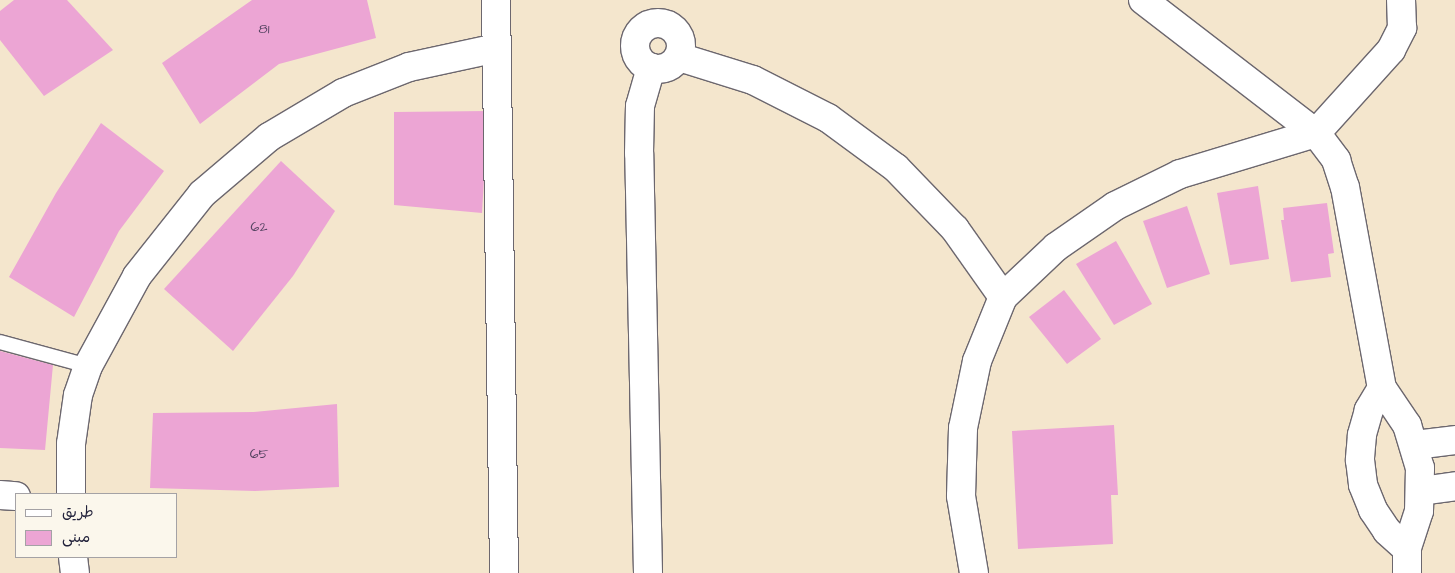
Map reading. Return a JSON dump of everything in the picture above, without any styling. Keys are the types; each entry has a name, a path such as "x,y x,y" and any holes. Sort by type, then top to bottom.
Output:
{"street":[{"path":"496,0 504,573"},
{"path":"1144,0 1316,133 1336,160 1345,187 1382,388 1400,412 1415,445 1421,490 1419,511 1407,561"},
{"path":"974,573 961,496 962,428 977,361 1003,298 1056,247 1115,206 1180,174 1316,133 1391,50 1402,28 1401,0"},
{"path":"665,11 682,43 679,57 672,65 651,68 641,62 635,51 636,38 642,28 653,22 665,11"},
{"path":"71,493 71,444 78,395 88,366 137,276 202,194 269,137 343,93 408,67 497,48"},
{"path":"679,57 753,80 778,92 828,118 896,168 954,228 1003,298"},
{"path":"648,573 639,153 640,106 651,68"},
{"path":"1382,388 1370,410 1362,435 1360,460 1363,485 1373,510 1407,561"},
{"path":"1415,445 1455,440"},
{"path":"1421,490 1455,486"},
{"path":"0,495 15,496"},
{"path":"73,558 75,573"}],"lane":[{"path":"0,342 88,366"}],"building":[{"path":"14,0 67,0 113,50 44,96 0,40 0,11"},
{"path":"252,0 367,0 376,38 279,64 200,124 162,63"},
{"path":"488,111 482,213 394,205 394,112"},
{"path":"101,123 164,171 119,231 74,317 9,277 56,193"},
{"path":"281,161 335,211 293,276 233,351 164,289"},
{"path":"1258,186 1269,259 1230,265 1217,193"},
{"path":"1327,203 1334,253 1328,254 1331,277 1291,282 1281,220 1284,220 1283,208"},
{"path":"1187,206 1210,274 1167,288 1143,221"},
{"path":"1116,241 1152,304 1114,325 1076,264"},
{"path":"1064,290 1101,339 1067,364 1029,317"},
{"path":"0,351 53,365 45,450 0,448"},
{"path":"337,404 339,487 255,491 150,488 153,413 254,412"},
{"path":"1114,425 1118,495 1111,495 1113,544 1018,549 1012,431"}]}
